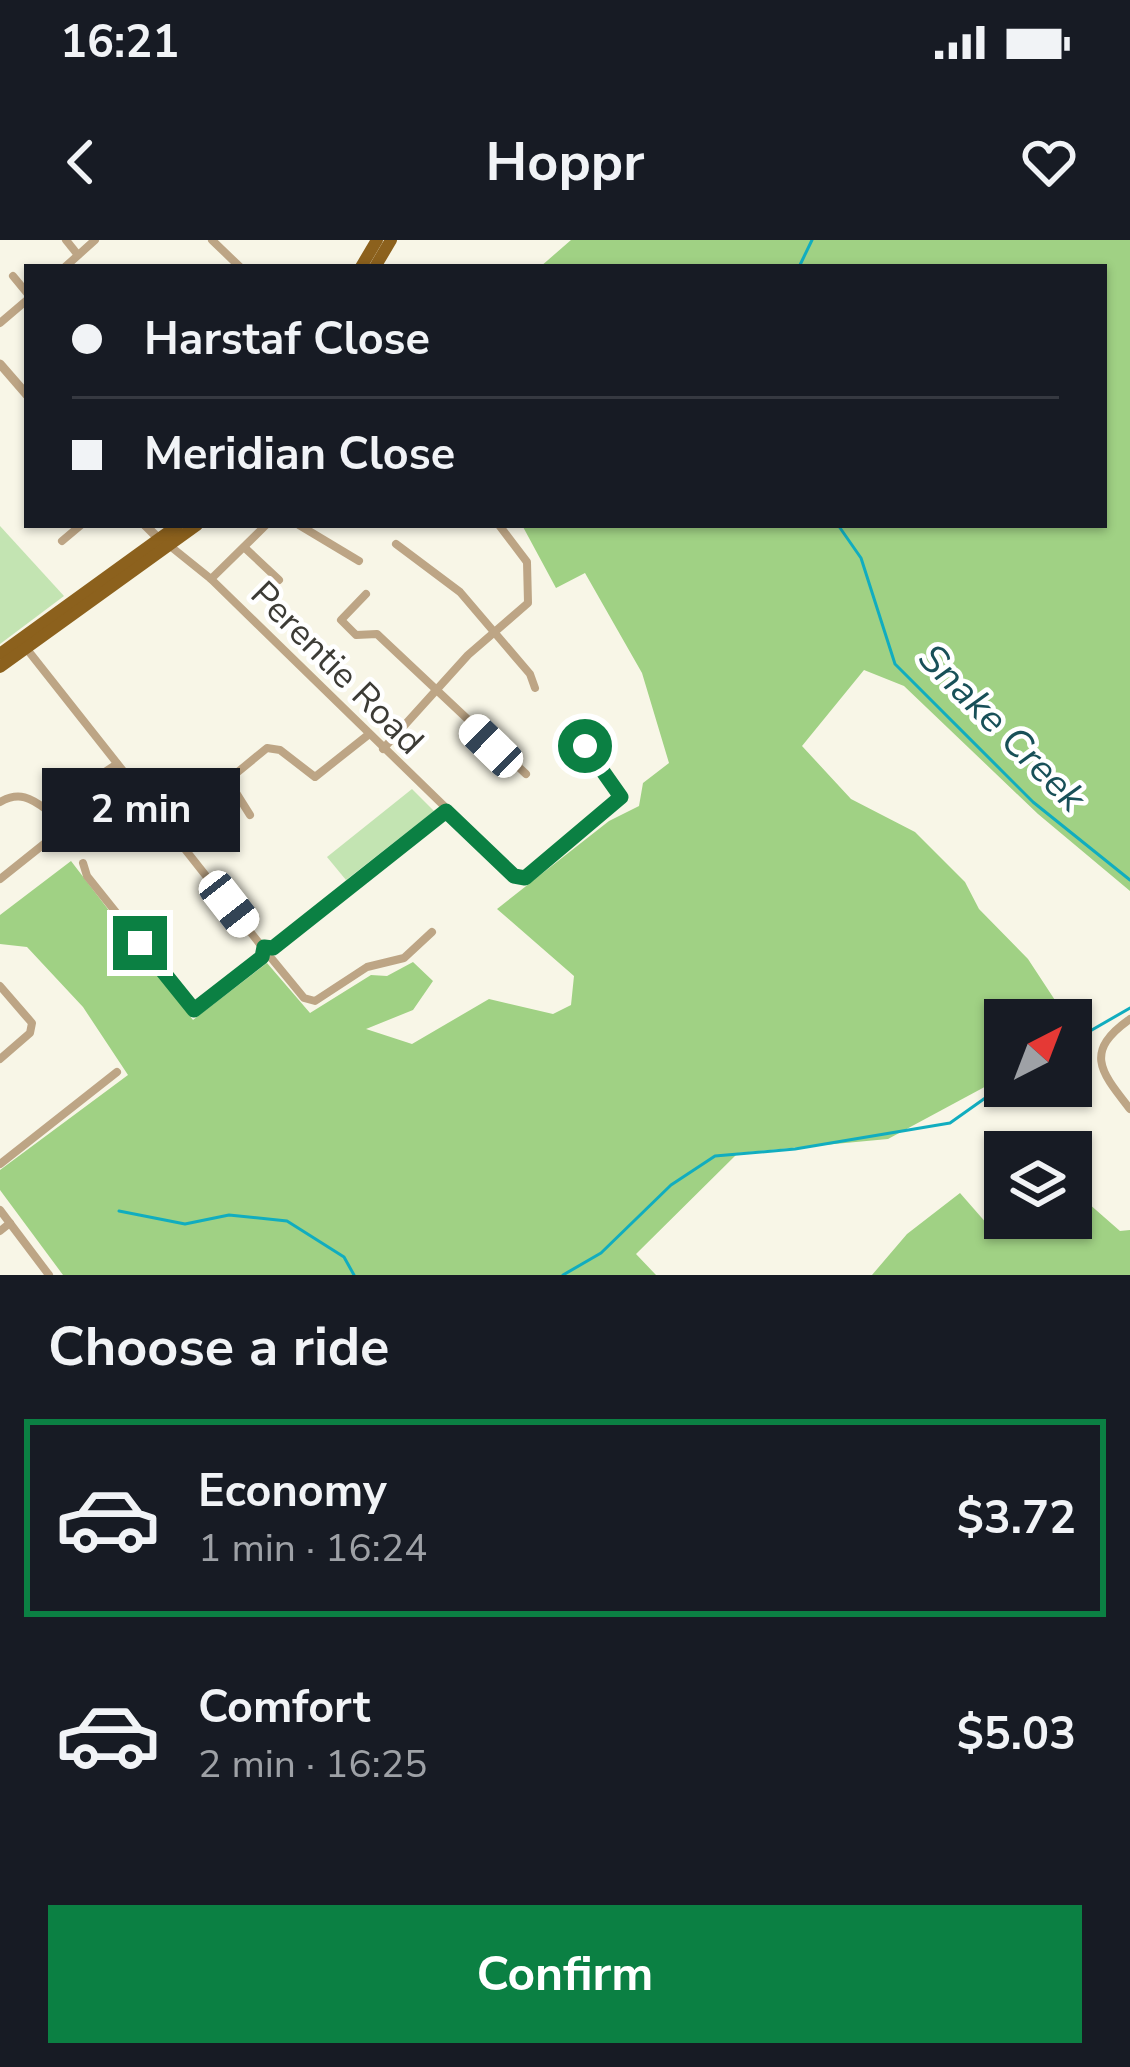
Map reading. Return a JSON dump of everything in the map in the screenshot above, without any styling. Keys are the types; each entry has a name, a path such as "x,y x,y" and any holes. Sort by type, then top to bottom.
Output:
{"main road":[{"path":"164,543 176,528"},
{"path":"0,667 23,644 192,528"},
{"path":"0,654 23,644"}],"street":[{"path":"66,240 78,255"},
{"path":"68,264 95,240"},
{"path":"214,240 237,264"},
{"path":"13,276 24,292"},
{"path":"0,323 24,300"},
{"path":"2,371 24,392"},
{"path":"62,541 77,528"},
{"path":"148,528 164,543"},
{"path":"211,580 263,528"},
{"path":"304,528 359,561"},
{"path":"383,749 493,634 523,610 532,594 527,562 501,528"},
{"name":"Perentie Road","path":"164,543 211,580 518,878 544,863 621,797 569,729"},
{"path":"346,554 352,544"},
{"path":"396,544 460,592 530,674 535,688"},
{"path":"245,548 279,580"},
{"path":"366,594 340,620 356,634 377,634 526,774"},
{"path":"23,644 304,998 315,1001 367,967 404,958 432,932"},
{"path":"250,814 228,780 261,752 280,750 315,777 368,735"},
{"path":"47,810 116,764"},
{"path":"0,802 26,797 47,810"},
{"path":"0,879 49,840 47,810"},
{"path":"83,863 87,876 194,1010 446,811"},
{"path":"0,986 32,1028 0,1059"},
{"path":"1130,1019 1104,1042 1100,1064 1130,1109"},
{"path":"0,1164 117,1072"},
{"path":"0,1210 49,1275"},
{"path":"0,1232 10,1223"}],"green space":[{"path":"571,240 1130,240 1130,891 1038,814 904,686 864,670 802,746 851,799 915,832 965,882 979,909 1028,959 1054,999 984,999 984,1087 888,1139 738,1153 636,1254 656,1275 63,1275 0,1190 0,1170 128,1075 83,1007 27,947 0,944 0,915 71,861 193,1020 267,963 310,1013 371,975 387,976 413,962 433,981 413,1010 366,1029 412,1044 489,999 553,1014 571,1005 574,976 497,909 609,821 639,806 643,783 669,763 642,673 585,573 556,588 524,528 1107,528 1107,264 543,264"},
{"path":"0,526 64,596 0,644"},
{"path":"412,789 434,811 346,880 327,857"},
{"path":"960,1193 984,1220 984,1239 1092,1239 1092,1206 1120,1231 1130,1230 1130,1275 872,1275 907,1234"}],"waterway":[{"name":"Snake Creek","path":"800,264 812,240"},
{"name":"Snake Creek","path":"840,528 861,558 895,664 1033,802 1130,880"},
{"path":"1092,1030 1130,1008"},
{"path":"563,1275 601,1253 671,1185 715,1156 795,1149 950,1123 984,1099"},
{"path":"119,1211 185,1224 229,1215 287,1221 344,1257 354,1275"}],"route":[{"path":"140,943 194,1010 262,957 264,947 273,948 446,811 514,876 525,878 621,797 585,746"}]}
